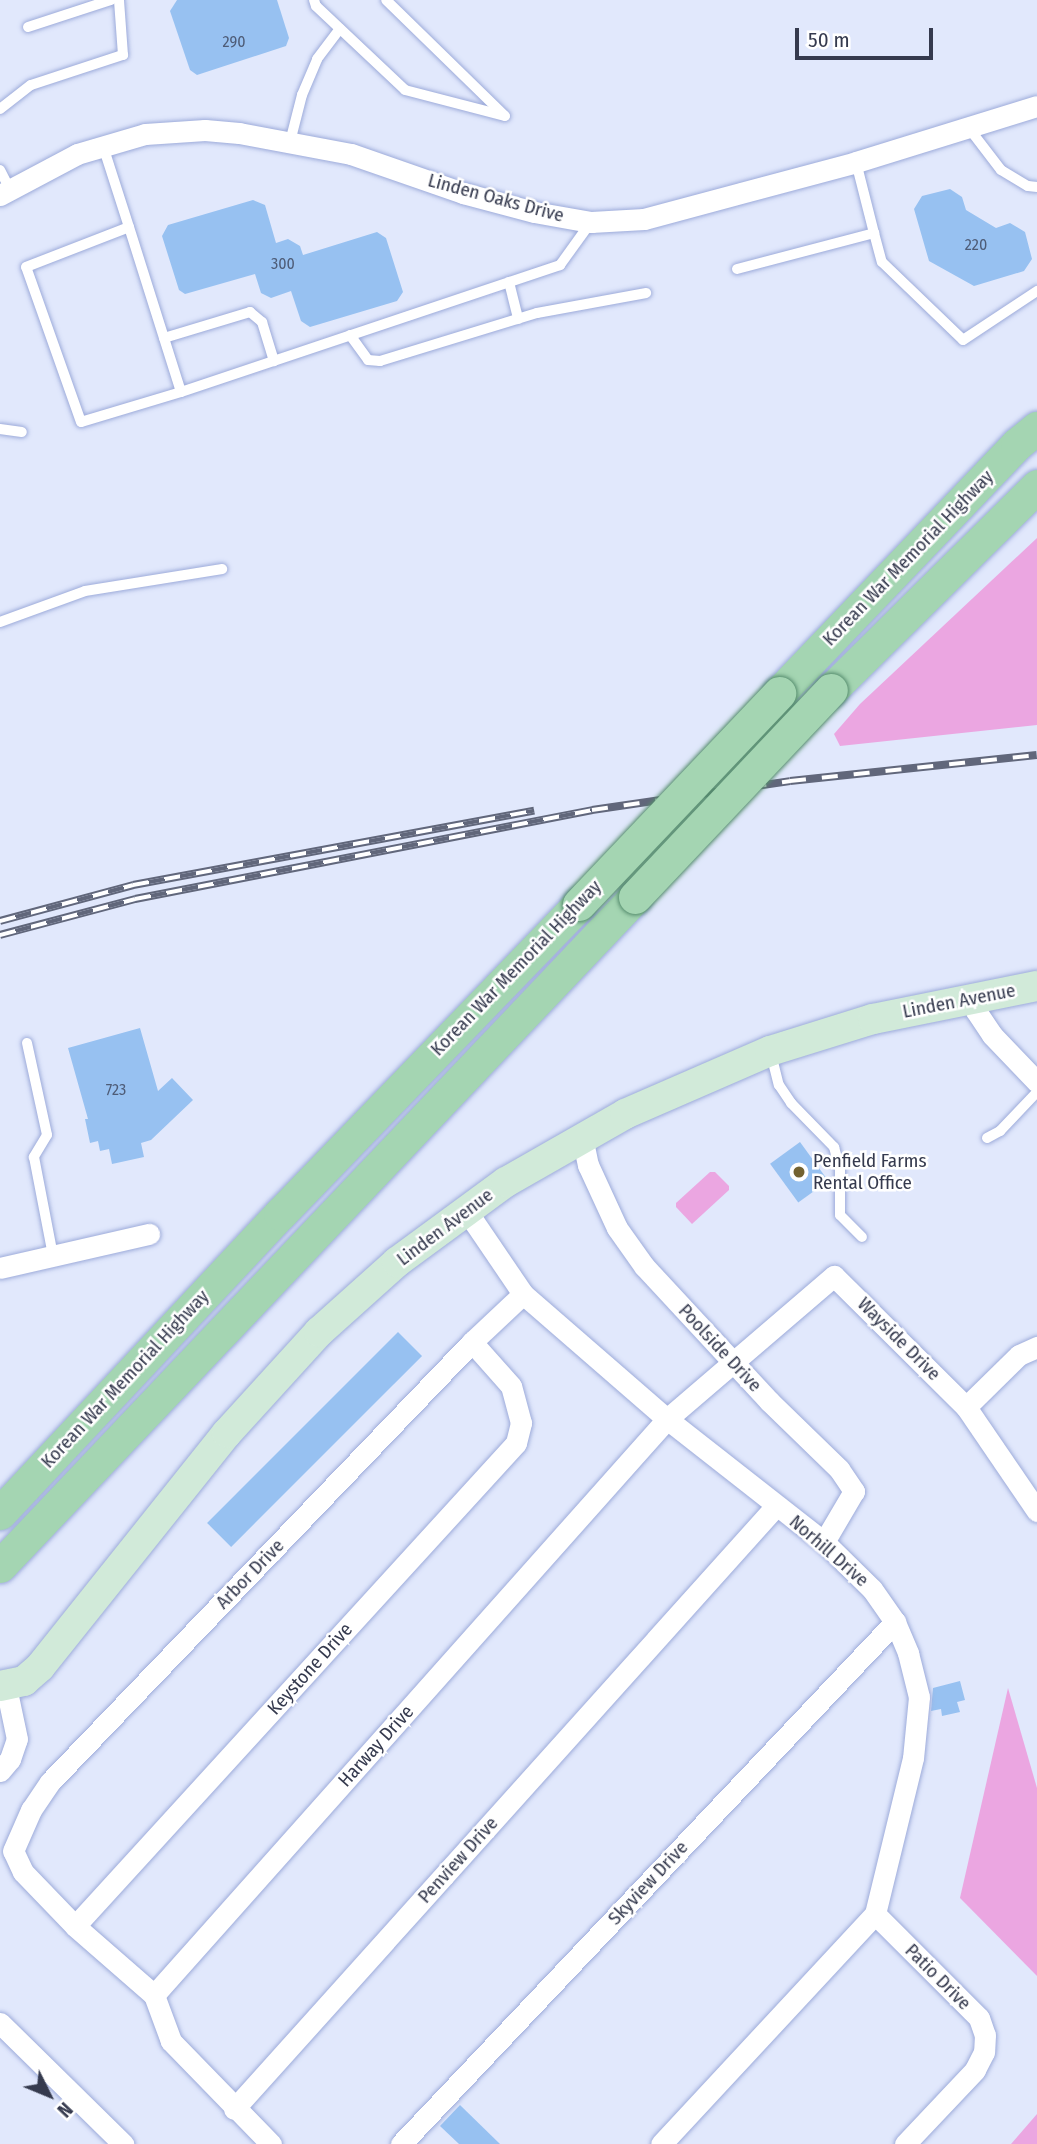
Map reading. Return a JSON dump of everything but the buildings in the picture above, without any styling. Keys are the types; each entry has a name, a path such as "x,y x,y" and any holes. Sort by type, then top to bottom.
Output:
{"main road":[{"name":"Korean War Memorial Highway","path":"0,1513 280,1214 1017,444 1037,428"},
{"name":"Korean War Memorial Highway","path":"0,1566 831,690 1037,486"}],"street":[{"name":"Linden Oaks Drive","path":"5,192 77,154 145,134 205,130 239,132 351,154 463,193 522,209 591,222 644,219 856,162 1037,106"},
{"name":"Linden Avenue","path":"3,1687 24,1681 40,1667 227,1433 318,1332 397,1262 466,1210 582,1137 671,1092 770,1051 873,1019 1037,986"},
{"path":"973,997 975,1011 992,1035 1037,1082"},
{"name":"Poolside Drive","path":"582,1137 588,1165 617,1228 652,1274 769,1401 839,1469 854,1491 824,1542"},
{"name":"Norhill Drive","path":"466,1210 523,1294 667,1419 824,1542 872,1588 895,1622 908,1653 919,1697 913,1758 875,1914 661,2144"},
{"path":"0,1268 149,1234"},
{"name":"Wayside Drive","path":"733,1360 834,1276 966,1408 1037,1511"},
{"name":"Arbor Drive","path":"75,1926 23,1872 13,1851 30,1810 50,1782 472,1342 523,1294"},
{"name":"Keystone Drive","path":"75,1926 516,1443 521,1423 511,1386 472,1342"},
{"path":"966,1408 1018,1355 1037,1348"},
{"name":"Harway Drive","path":"154,1995 667,1419 733,1360"},
{"name":"Penview Drive","path":"234,2109 776,1506"},
{"name":"Skyview Drive","path":"401,2144 895,1622"},
{"path":"0,1771 10,1759 17,1739 3,1687"},
{"name":"Patio Drive","path":"875,1914 979,2018 985,2035 984,2052 975,2070 905,2144"},
{"path":"75,1926 154,1995 171,2041 234,2109 271,2144"},
{"path":"0,2023 123,2144"}],"lane":[{"path":"28,27 111,0"},
{"path":"0,109 32,85 123,55 119,0"},
{"path":"314,0 316,6 405,90 505,116 387,0"},
{"path":"290,142 302,95 317,59 340,29"},
{"path":"968,127 1001,170 1027,186 1037,187"},
{"path":"103,146 181,392"},
{"path":"856,162 882,262 963,340 1037,291"},
{"path":"0,170 5,192"},
{"path":"129,227 26,267 81,422 181,392 560,265 591,222"},
{"path":"737,269 874,233"},
{"path":"509,282 518,319"},
{"path":"350,335 368,360 380,361 518,319 578,304 606,303 646,293"},
{"path":"164,338 250,312 262,321 274,361"},
{"path":"0,429 22,432"},
{"path":"0,622 85,590 222,569"},
{"path":"27,1042 47,1135 34,1157 53,1256"},
{"path":"770,1051 779,1085 791,1102 834,1147 840,1169 840,1215 862,1237"},
{"path":"988,1138 1000,1131 1037,1092"}],"shaded area":[{"path":"1037,538 1037,725 840,746 834,734 860,704"},
{"path":"710,1172 715,1172 729,1186 729,1190 692,1224 676,1207 676,1203"},
{"path":"1008,1688 1037,1788 1037,1976 960,1898"},
{"path":"1037,2114 1037,2144 1011,2144"}],"railway":[{"path":"0,935 135,899 592,810 790,781 1037,755"},
{"path":"0,921 133,885 534,811"}],"place":[{"name":"Penfield Farms Rental Office","path":"799,1172"}]}
